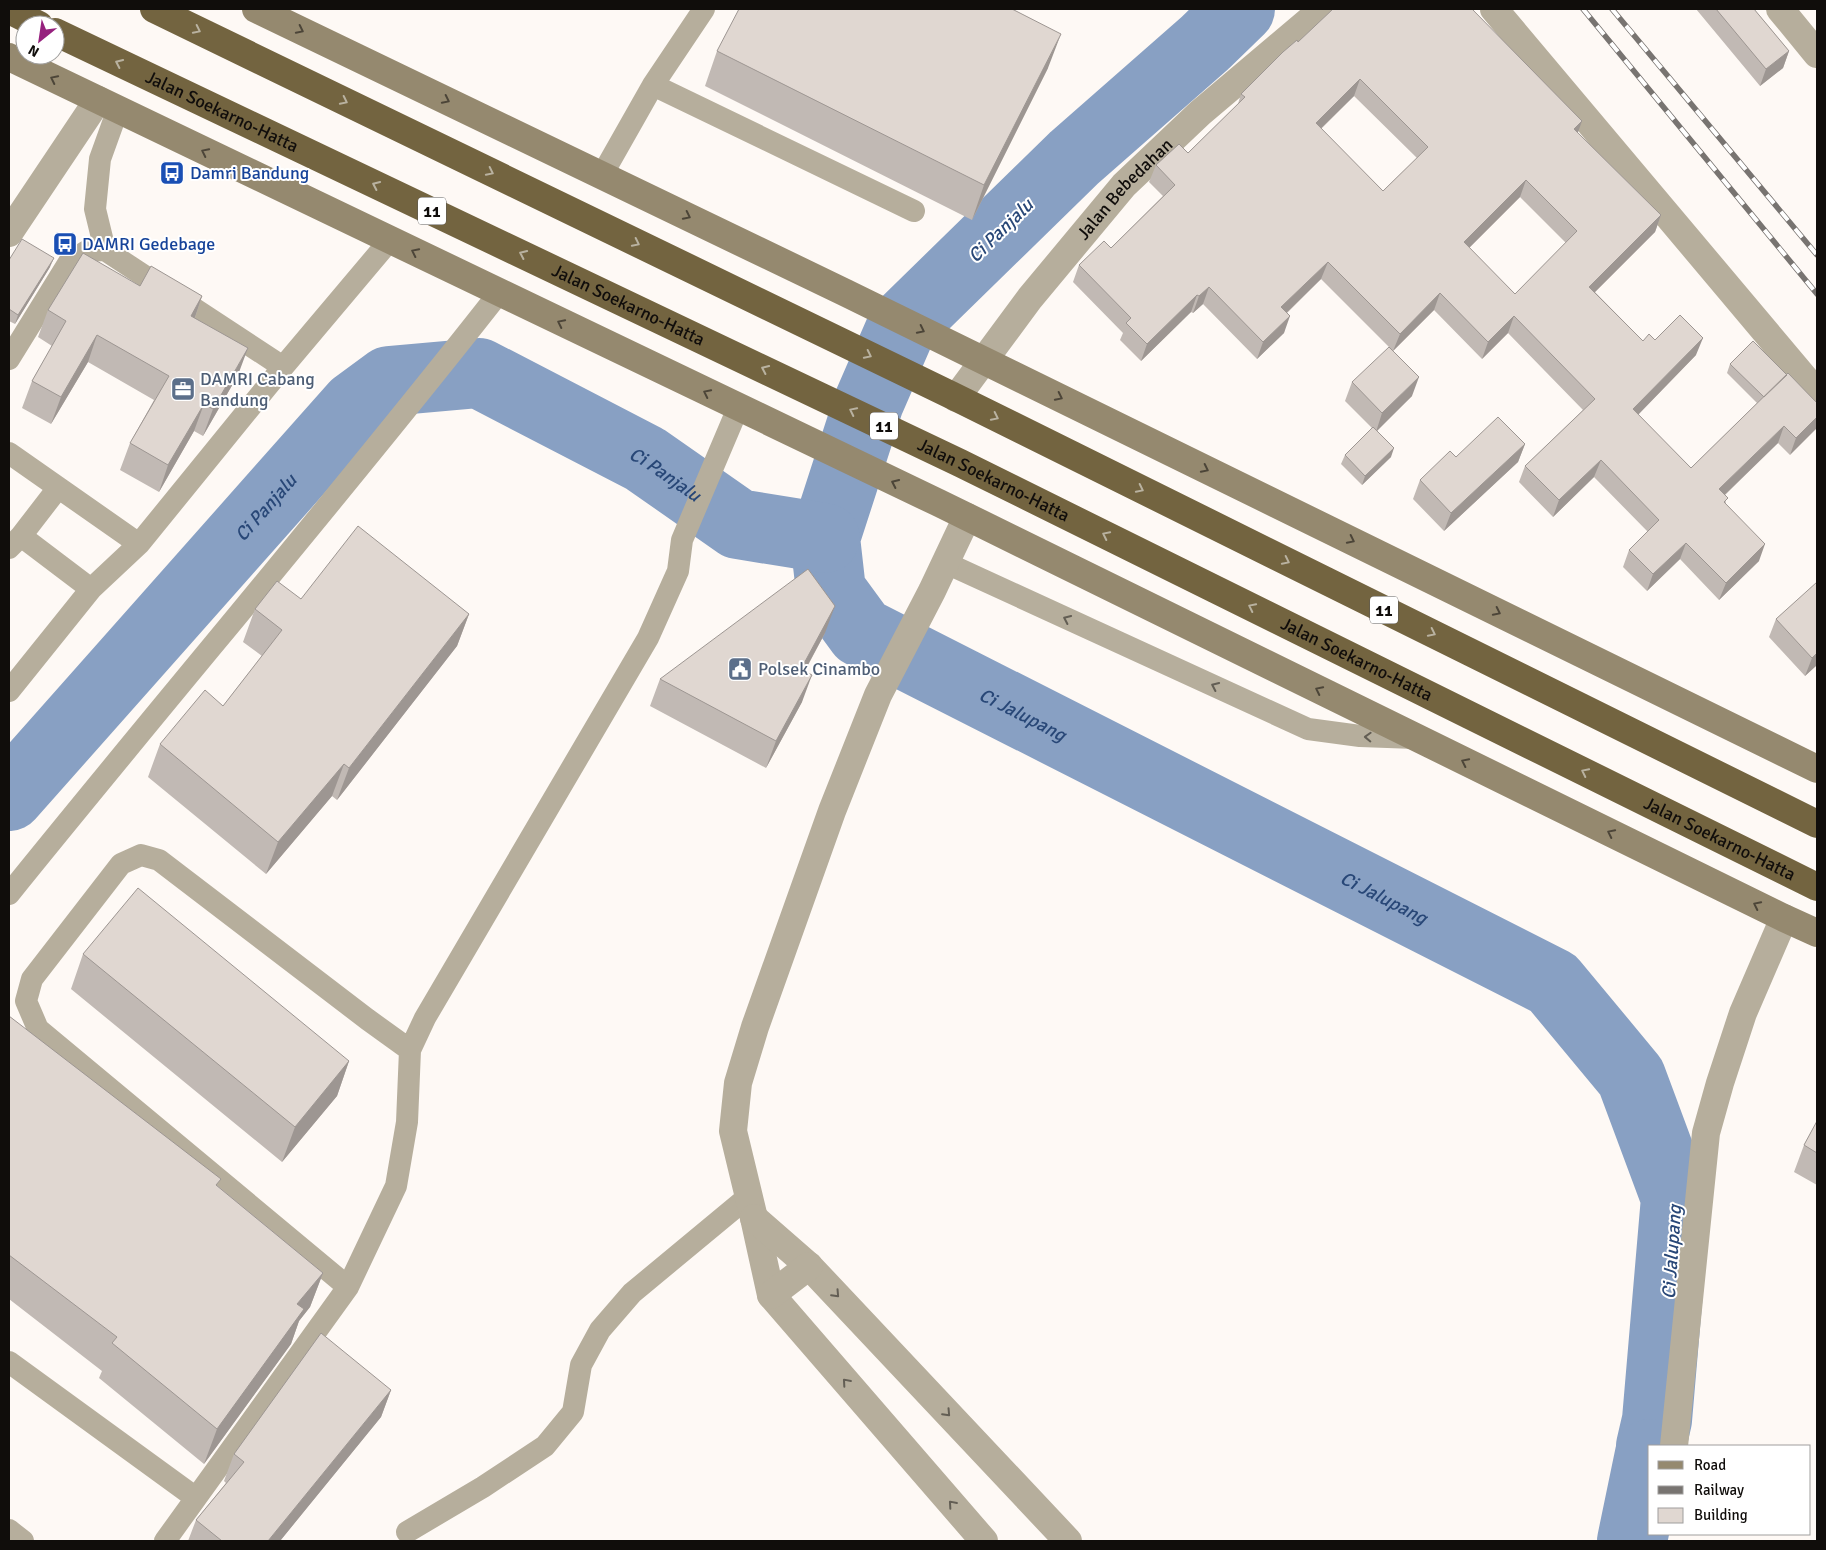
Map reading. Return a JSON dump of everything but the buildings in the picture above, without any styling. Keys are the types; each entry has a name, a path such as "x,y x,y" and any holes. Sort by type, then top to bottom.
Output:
{"highway":[{"name":"11","path":"154,9 954,397 1817,824"},
{"name":"Jalan Soekarno-Hatta","path":"65,37 960,462 1817,887"}],"main road":[{"path":"256,9 846,293 1817,769"},
{"path":"9,57 783,430 939,503 1817,933"}],"street":[{"name":"Jalan Bebedahan","path":"954,397 976,357 1030,298 1124,186 1200,112 1323,9"},
{"path":"1494,9 1817,393"},
{"path":"1780,9 1817,54"},
{"path":"9,233 108,104"},
{"path":"967,518 946,564 878,696 832,811 755,1028 738,1083 733,1131 771,1295 984,1541"},
{"path":"1674,1445 1706,1133 1720,1083 1744,1013 1784,918"},
{"path":"752,1207 1068,1541"},
{"path":"771,1295 809,1266"}],"lane":[{"path":"602,175 652,84 704,9"},
{"path":"652,84 914,212"},
{"path":"105,250 95,209 108,104"},
{"path":"9,690 91,589 139,544 283,367 390,240"},
{"path":"9,360 69,262 87,251 105,250 283,367"},
{"path":"9,894 425,388 499,293"},
{"path":"165,1541 348,1287 396,1186 407,1122 410,1050 425,1018 648,638 678,571 682,540 738,408"},
{"path":"9,452 139,544"},
{"path":"58,488 15,542 91,589"},
{"path":"946,564 1308,729 1360,736 1416,738"},
{"path":"348,1287 38,1029 26,1001 32,979 120,864 141,855 159,860 359,1014 410,1050"},
{"path":"407,1532 483,1487 545,1446 573,1412 580,1365 600,1330 632,1293 752,1207"},
{"path":"9,1362 196,1498"},
{"path":"9,1530 23,1541"}],"waterway":[{"name":"Ci Jalupang","path":"1240,9 1205,43 1074,158 902,326 869,402 825,538 831,591 861,632 1553,983 1631,1077 1676,1198 1657,1420 1651,1445"},
{"name":"Ci Panjalu","path":"9,796 355,406 389,381 479,373 645,459 738,524 825,538"},
{"name":"Ci Jalupang","path":"1632,1541 1648,1464"}],"railway":[{"path":"1583,9 1817,294"},
{"path":"1612,9 1817,255"}],"place":[{"name":"Damri Bandung","path":"172,173"},
{"name":"DAMRI Gedebage","path":"65,244"},
{"name":"DAMRI Cabang Bandung","path":"183,389"},
{"name":"Polsek Cinambo","path":"740,669"}]}
